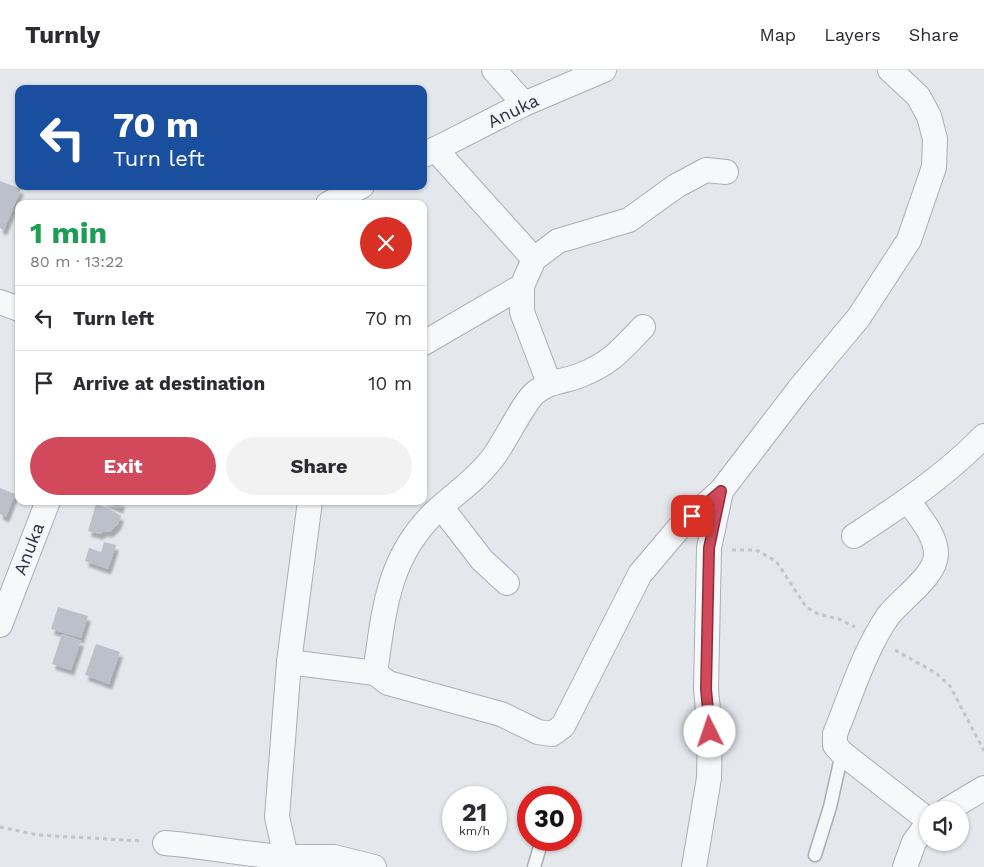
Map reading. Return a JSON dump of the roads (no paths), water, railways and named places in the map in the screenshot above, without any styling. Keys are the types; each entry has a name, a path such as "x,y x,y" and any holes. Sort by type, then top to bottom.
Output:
{"street":[{"path":"494,70 524,104"},
{"name":"Anuka","path":"429,152 524,104 604,70"},
{"path":"289,662 375,673 388,683 501,714 538,732 552,734 563,726 640,574 678,529 721,491 800,388 859,317 910,240 934,167 935,139 929,116 918,96 890,70"},
{"path":"429,152 534,260"},
{"path":"549,383 522,312 522,286 534,260 558,241 629,220 676,186 706,170 726,172"},
{"path":"336,200 354,190"},
{"path":"427,339 522,286"},
{"path":"0,302 15,308"},
{"path":"375,673 387,592 395,570 417,531 474,481 494,457 533,394 549,383 580,376 609,362 643,327"},
{"path":"854,536 908,500 964,457 984,436"},
{"path":"694,867 709,778 710,732 706,689 709,548 721,491"},
{"path":"908,500 932,537 936,555 930,572 888,616 866,658 835,734 835,744 842,753 919,814"},
{"name":"Anuka","path":"0,625 46,505"},
{"path":"286,862 278,817 289,662 309,505"},
{"path":"442,508 482,560 507,583"},
{"path":"962,801 984,788"},
{"path":"906,867 914,842 919,834"},
{"path":"165,843 204,846 258,855 286,862 334,857 374,867"}],"lane":[{"path":"816,855 830,807 842,753"},
{"path":"534,867 539,851"}]}
